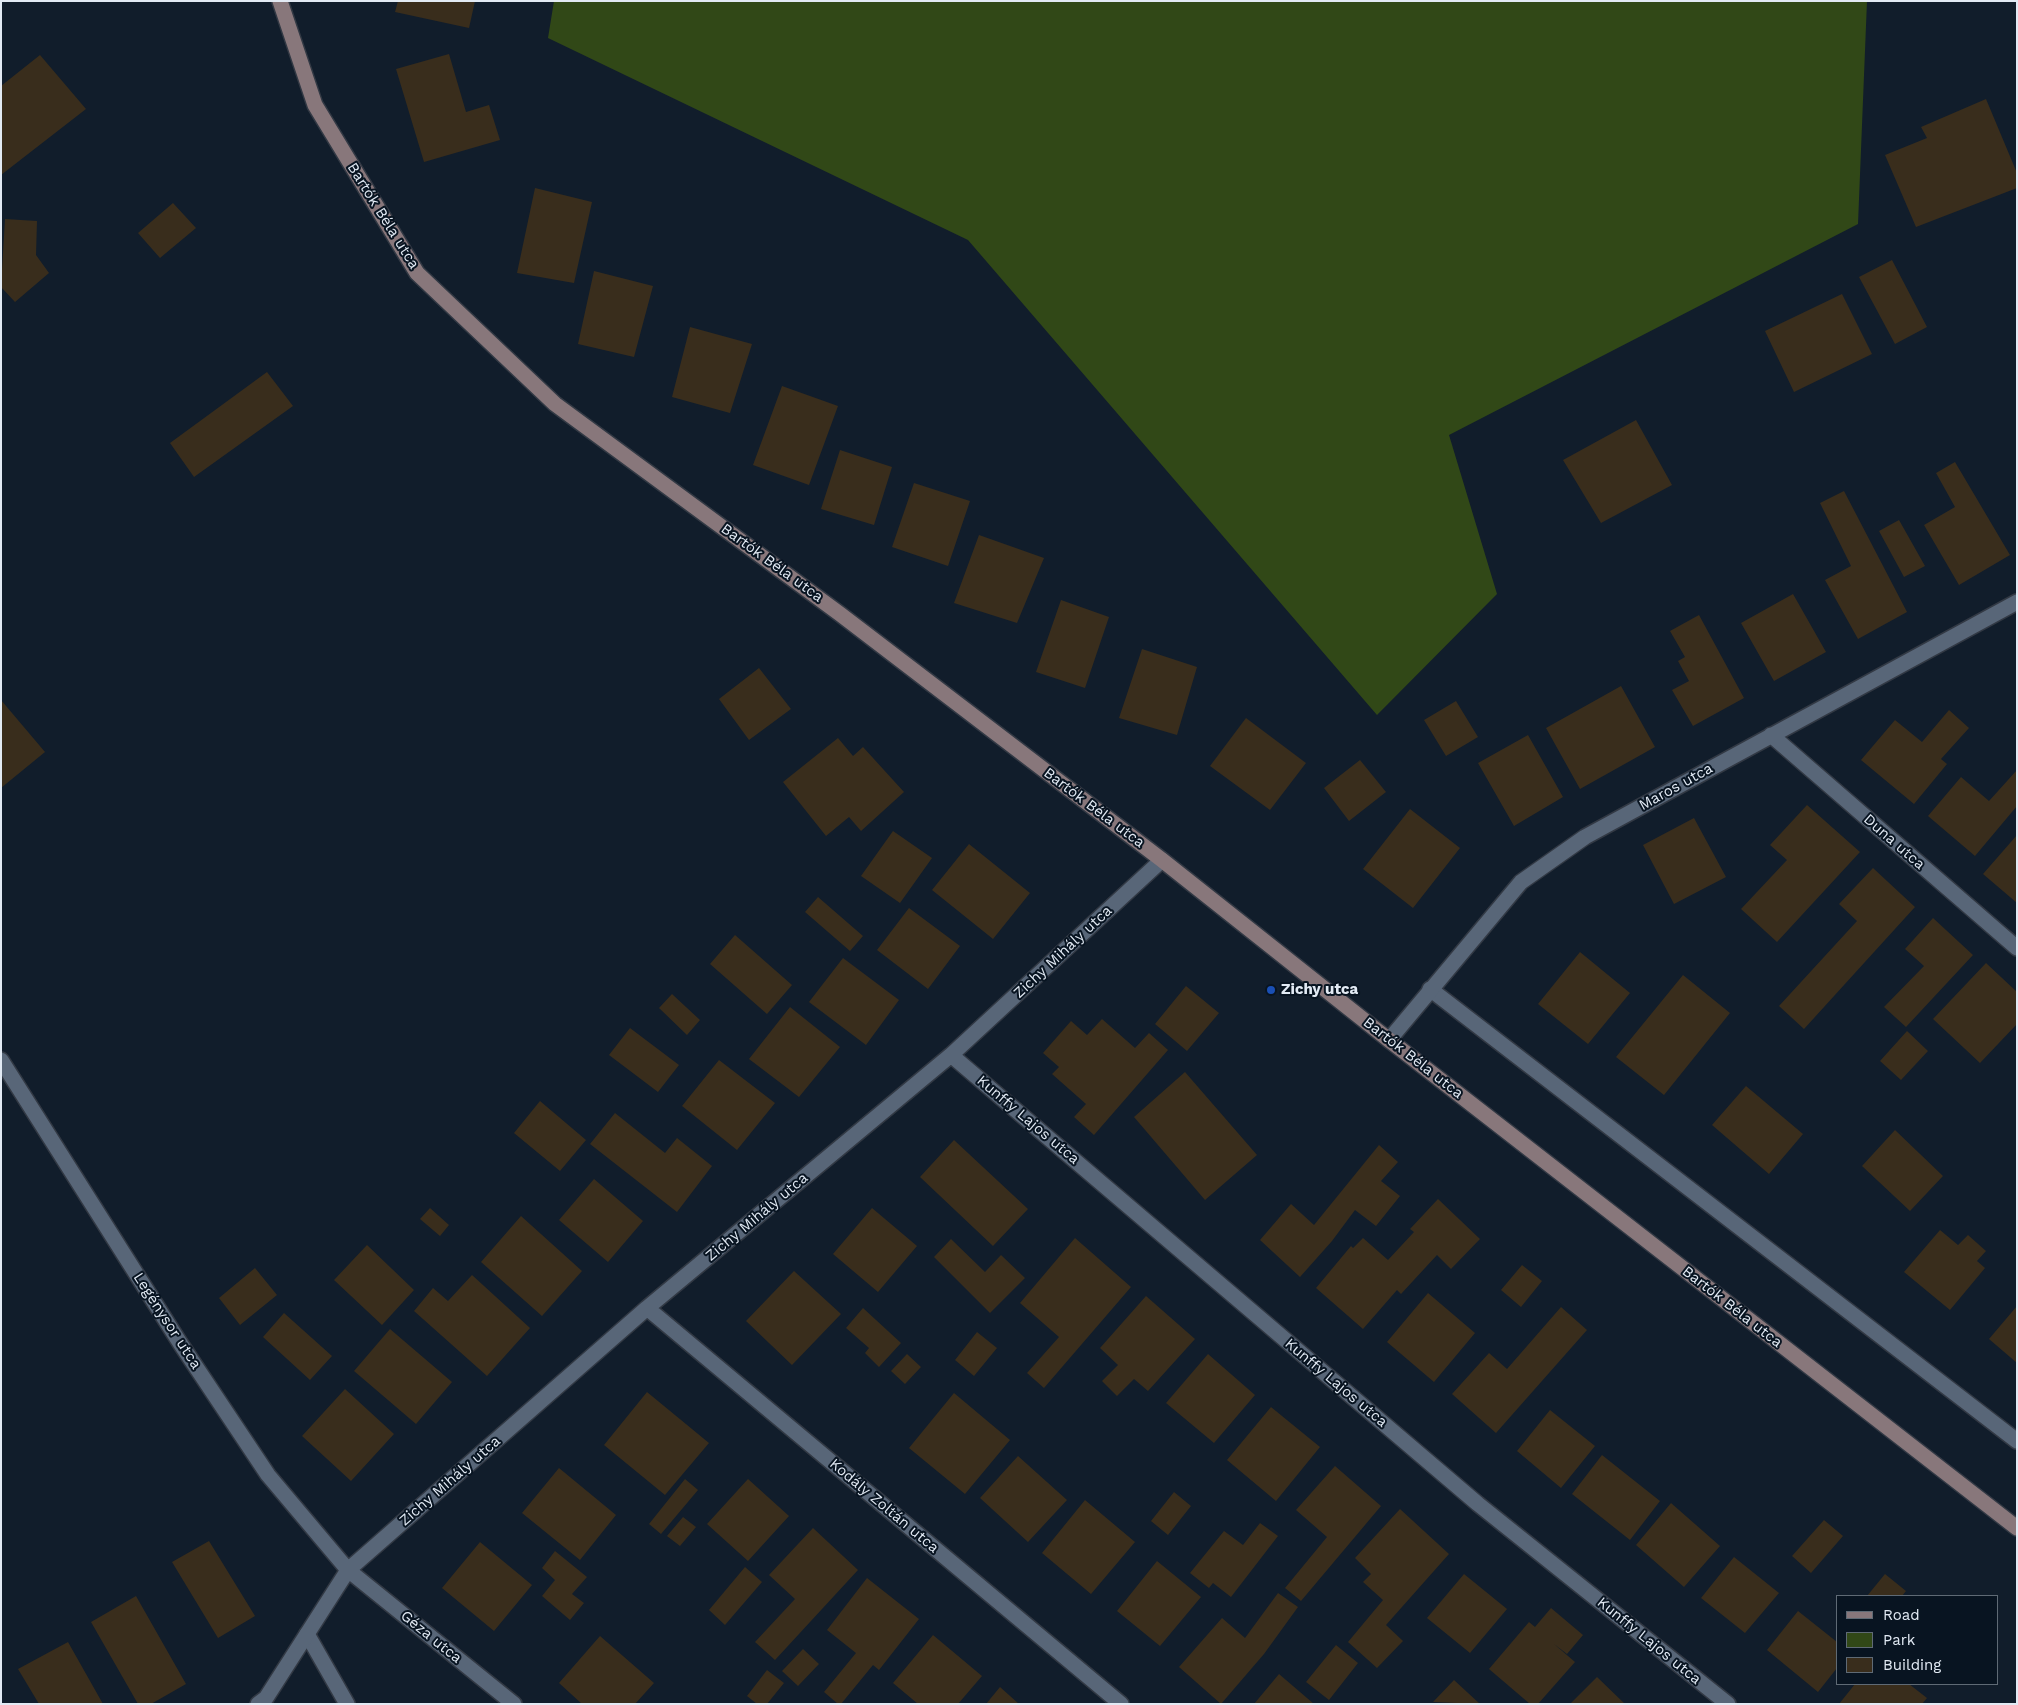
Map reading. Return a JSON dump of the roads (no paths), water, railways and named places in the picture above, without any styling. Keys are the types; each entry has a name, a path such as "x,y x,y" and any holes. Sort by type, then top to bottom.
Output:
{"street":[{"name":"Bartók Béla utca","path":"280,1 315,105 417,273 555,404 840,614 1162,860 1389,1040 2017,1528"},
{"name":"Maros utca","path":"1389,1040 1521,882 1585,837 2017,602"},
{"name":"Duna utca","path":"1771,735 2017,948"},
{"name":"Zichy Mihály utca","path":"258,1704 266,1698 348,1570 647,1308 951,1055 1162,860"},
{"path":"1430,989 2017,1441"},
{"name":"Kunffy Lajos utca","path":"951,1055 1478,1504 1728,1704"},
{"name":"Legénysor utca","path":"1,1060 180,1342 268,1475 348,1570"},
{"name":"Kodály Zoltán utca","path":"647,1308 1120,1704"},
{"name":"Géza utca","path":"348,1570 514,1704"},
{"path":"306,1634 347,1704"}],"place":[{"name":"Zichy utca","path":"1271,990"}]}
